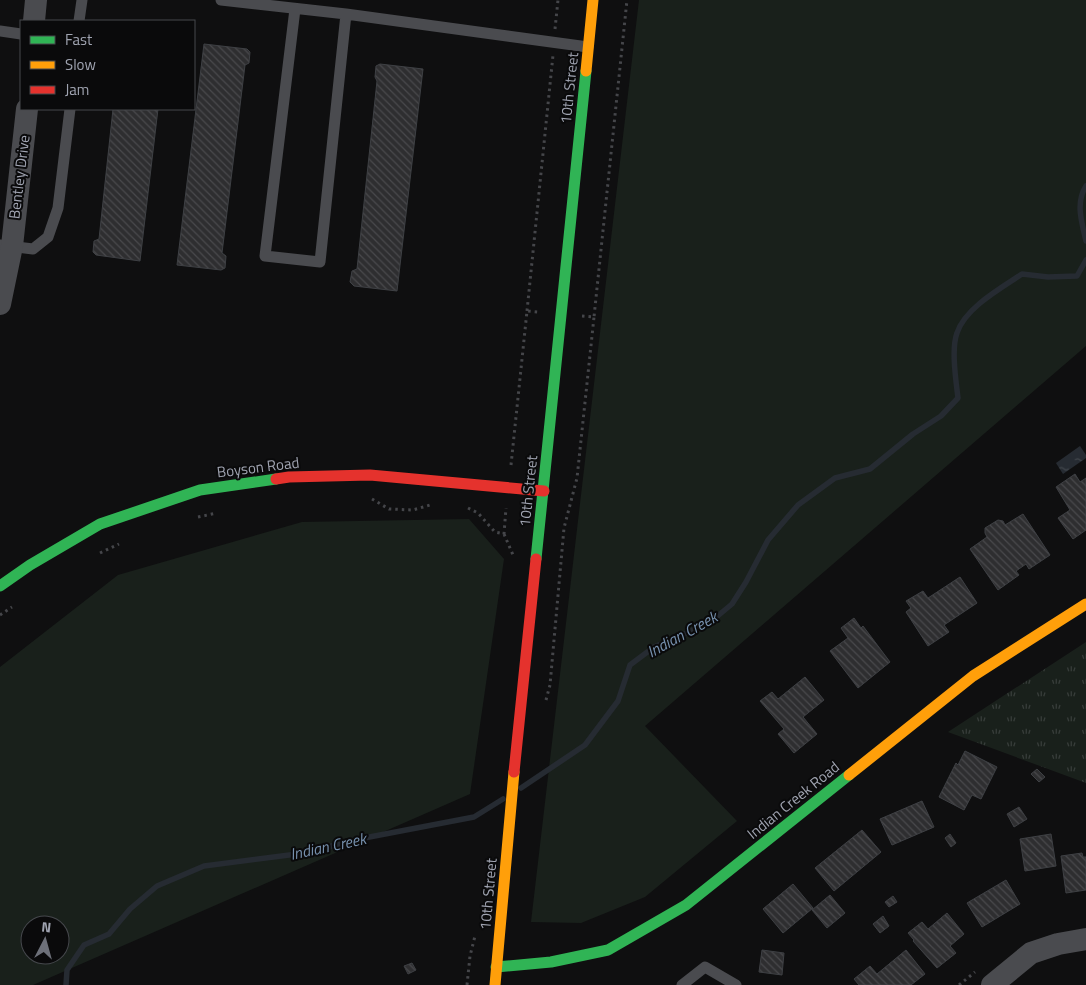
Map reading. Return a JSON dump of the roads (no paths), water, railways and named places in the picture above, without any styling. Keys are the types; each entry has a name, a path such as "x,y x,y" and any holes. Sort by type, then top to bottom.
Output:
{"street":[{"path":"34,20 36,0"},
{"name":"10th Street","path":"495,985 518,733 593,0"},
{"name":"Bentley Drive","path":"0,304 6,246 26,110"},
{"name":"Boyson Road","path":"0,586 30,565 100,524 200,490 290,477 370,475 544,491"},
{"name":"Indian Creek Road","path":"496,967 551,962 608,950 686,905 973,676 1086,604"},
{"path":"992,985 1031,953 1058,944 1086,940"}],"lane":[{"path":"79,20 82,0"},
{"path":"221,0 346,14 588,47"},
{"path":"295,9 266,256 320,262 346,14"},
{"path":"0,31 20,34"},
{"path":"6,246 33,249 48,237 58,208 70,110"},
{"path":"682,985 696,979 705,966 736,985"}],"water":[{"path":"1080,446 1086,458 1063,474 1056,463"}],"waterway":[{"name":"Indian Creek","path":"1086,186 1080,206 1086,241"},
{"name":"Indian Creek","path":"521,788 585,745 618,701 630,665 654,647 714,619 732,604 768,540 798,505 835,478 870,469 913,434 941,416 958,398 954,365 955,340 961,324 976,307 994,292 1022,274 1048,277 1077,276 1086,260"},
{"name":"Indian Creek","path":"66,985 67,970 84,945 109,934 130,909 157,886 204,866 305,853 359,839 474,817 503,799"}]}
